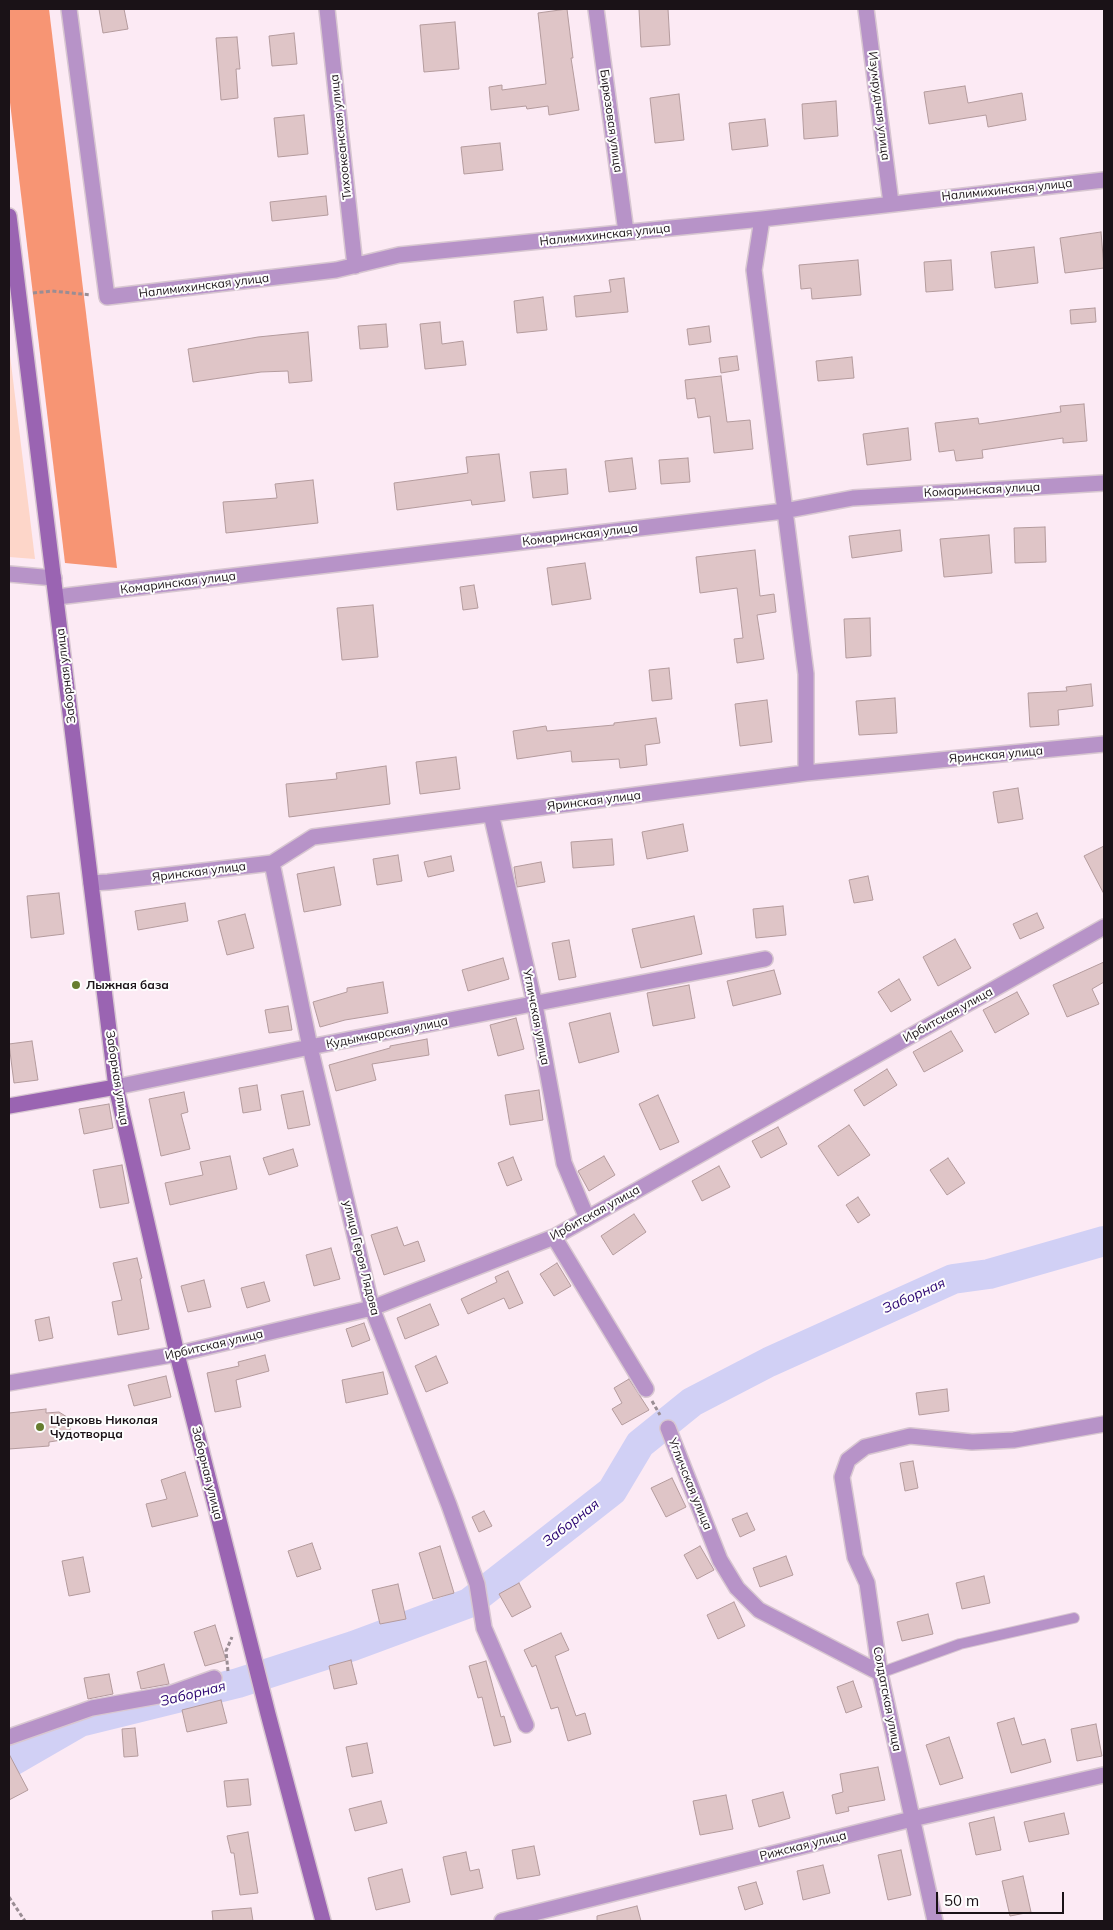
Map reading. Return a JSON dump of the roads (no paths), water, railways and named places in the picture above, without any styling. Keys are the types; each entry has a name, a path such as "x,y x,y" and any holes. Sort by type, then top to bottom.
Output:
{"street":[{"name":"Налимихинская улица","path":"69,9 107,297 336,270 399,254 762,219 1104,180"},
{"name":"Тихоокеанская улица","path":"327,9 355,266"},
{"name":"Бирюзовая улица","path":"596,9 626,232"},
{"name":"Изумрудная улица","path":"866,9 890,203"},
{"name":"Заборная улица","path":"9,216 116,1088 240,1631 268,1714 323,1921"},
{"path":"762,219 754,270 806,674 806,773"},
{"name":"Комаринская улица","path":"57,597 784,511 853,498 1104,483"},
{"path":"9,574 54,578"},
{"name":"Яринская улица","path":"91,883 272,863 313,837 806,773 1104,744"},
{"name":"Угличская улица","path":"491,814 534,1005 564,1163 587,1218"},
{"name":"улица Героя Лядова","path":"272,863 310,1047 372,1308 452,1514 476,1584 484,1628 526,1724"},
{"name":"Ирбитская улица","path":"9,1383 177,1354 372,1308 554,1237 1104,928"},
{"name":"Кудымкарская улица","path":"9,1106 116,1088 310,1047 764,959"},
{"path":"554,1237 646,1389"},
{"name":"Солдатская улица","path":"935,1921 880,1673 866,1583 855,1557 842,1477 848,1460 865,1447 910,1436 948,1438 972,1442 1014,1440 1104,1424"},
{"name":"Угличская улица","path":"668,1428 720,1560 737,1588 759,1610 880,1673"},
{"path":"9,1737 92,1708 169,1694 214,1678"},
{"name":"Рижская улица","path":"502,1921 912,1819 1104,1775"}],"lane":[{"path":"880,1673 960,1644 1074,1618"}],"waterway":[{"name":"Заборная","path":"9,1763 80,1722 238,1683 353,1646 469,1603 612,1491 640,1444 692,1402 769,1362 953,1279 989,1274 1104,1241"}],"place":[{"name":"Лыжная база","path":"76,985"},
{"name":"Церковь Николая Чудотворца","path":"40,1427"}]}
